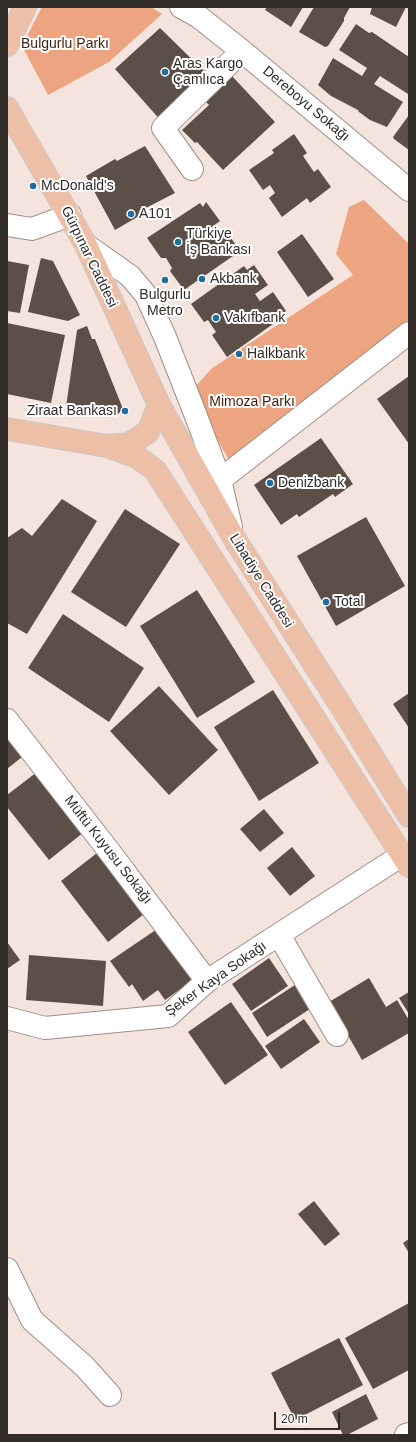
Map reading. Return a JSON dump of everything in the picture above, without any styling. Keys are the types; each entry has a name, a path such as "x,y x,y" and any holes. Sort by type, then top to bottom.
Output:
{"main road":[{"path":"7,45 25,7"},
{"name":"Gürpınar Caddesi","path":"8,107 86,245 159,405"},
{"name":"Libadiye Caddesi","path":"107,446 128,444 148,432 159,405"},
{"name":"Libadiye Caddesi","path":"159,405 234,538 409,816"},
{"name":"Libadiye Caddesi","path":"7,429 107,446 137,457 156,470 406,861"}],"street":[{"name":"Dereboyu Sokağı","path":"181,7 199,17 242,51 409,190"},
{"path":"192,169 163,128 242,51"},
{"path":"7,225 32,229 70,215"},
{"path":"86,245 130,276 146,295 185,387 220,480 234,538"},
{"path":"220,480 409,332"},
{"name":"Müftü Kuyusu Sokağı","path":"7,720 109,851 207,981"},
{"name":"Şeker Kaya Sokağı","path":"7,1018 45,1028 168,1016 207,981 279,935 406,861"},
{"path":"279,935 337,1036"},
{"path":"7,1269 32,1320 85,1367 110,1395"}],"green space":[{"name":"Bulgurlu Parkı","path":"42,7 151,7 162,14 109,62 48,95 22,46"},
{"name":"Mimoza Parkı","path":"364,200 409,244 409,342 239,477 190,393 211,369 353,275 336,254 349,207"}],"building":[{"path":"267,7 303,7 291,27 265,10"},
{"path":"314,7 350,7 344,21 328,46 325,47 299,32"},
{"path":"372,7 406,7 396,27 370,14"},
{"path":"356,24 369,33 372,32 409,57 408,94 380,76 374,84 403,102 387,127 370,120 358,110 331,96 318,85 333,58 362,76 367,68 339,50"},
{"path":"160,28 209,76 163,123 115,69"},
{"path":"232,76 275,122 223,170 197,142 195,143 182,130 209,105 205,101"},
{"path":"409,115 409,150 393,137"},
{"path":"294,134 307,153 303,156 314,172 318,169 331,187 310,203 307,198 282,217 269,198 275,193 270,185 263,190 249,170 274,153 272,150"},
{"path":"145,146 175,193 144,209 146,212 115,230 86,176 115,159 117,161"},
{"path":"206,202 220,221 209,229 214,237 225,229 237,247 231,252 233,256 184,290 170,271 172,268 166,258 161,258 147,238 200,203 203,207"},
{"path":"302,234 334,279 308,297 277,252"},
{"path":"41,258 53,261 80,315 68,321 28,312"},
{"path":"7,261 29,265 20,313 7,311"},
{"path":"254,265 268,285 255,294 260,301 273,292 286,311 279,317 280,319 227,357 212,335 216,332 208,320 204,322 191,304 244,266 247,270"},
{"path":"7,323 65,335 51,403 7,394"},
{"path":"87,326 92,339 95,339 123,409 117,415 66,407 77,330"},
{"path":"409,376 409,444 377,399"},
{"path":"321,438 353,484 335,497 333,494 299,517 297,514 281,525 254,485"},
{"path":"62,499 97,521 27,634 7,623 7,538 22,528 32,536"},
{"path":"125,509 180,544 126,627 71,592"},
{"path":"366,517 405,586 336,626 297,556"},
{"path":"197,590 255,682 197,718 140,626"},
{"path":"63,614 144,668 109,722 28,668"},
{"path":"159,686 218,750 169,795 110,731"},
{"path":"273,690 319,763 259,801 214,727"},
{"path":"409,693 409,728 393,704"},
{"path":"7,727 27,753 7,769"},
{"path":"37,772 84,832 49,860 7,807 7,795"},
{"path":"264,809 284,833 260,852 240,829"},
{"path":"292,847 315,876 290,896 267,868"},
{"path":"97,853 144,914 108,942 61,881"},
{"path":"163,925 199,976 165,1000 158,990 143,1001 132,984 129,987 110,961"},
{"path":"7,942 20,960 7,969"},
{"path":"29,955 106,961 103,1006 26,1000"},
{"path":"269,958 288,986 251,1011 232,984"},
{"path":"369,978 386,1007 397,1000 409,1020 409,1033 362,1060 329,1002"},
{"path":"298,983 313,1007 267,1037 252,1013"},
{"path":"409,992 409,1014 399,998"},
{"path":"231,1002 268,1055 225,1085 188,1032"},
{"path":"304,1019 320,1042 281,1069 265,1046"},
{"path":"314,1201 340,1234 325,1246 298,1214"},
{"path":"409,1239 409,1253 403,1243"},
{"path":"409,1303 409,1370 373,1389 345,1338"},
{"path":"339,1338 363,1385 295,1420 271,1373"},
{"path":"366,1394 378,1419 347,1435 343,1435 332,1412"}],"place":[{"name":"Aras Kargo Çamlıca","path":"165,72"},
{"name":"McDonald's","path":"33,186"},
{"name":"A101","path":"131,214"},
{"name":"Türkiye İş Bankası","path":"178,242"},
{"name":"Akbank","path":"202,279"},
{"name":"Bulgurlu Metro","path":"165,280"},
{"name":"Vakıfbank","path":"216,318"},
{"name":"Halkbank","path":"239,354"},
{"name":"Ziraat Bankası","path":"125,411"},
{"name":"Denizbank","path":"270,483"},
{"name":"Total","path":"326,602"}]}
